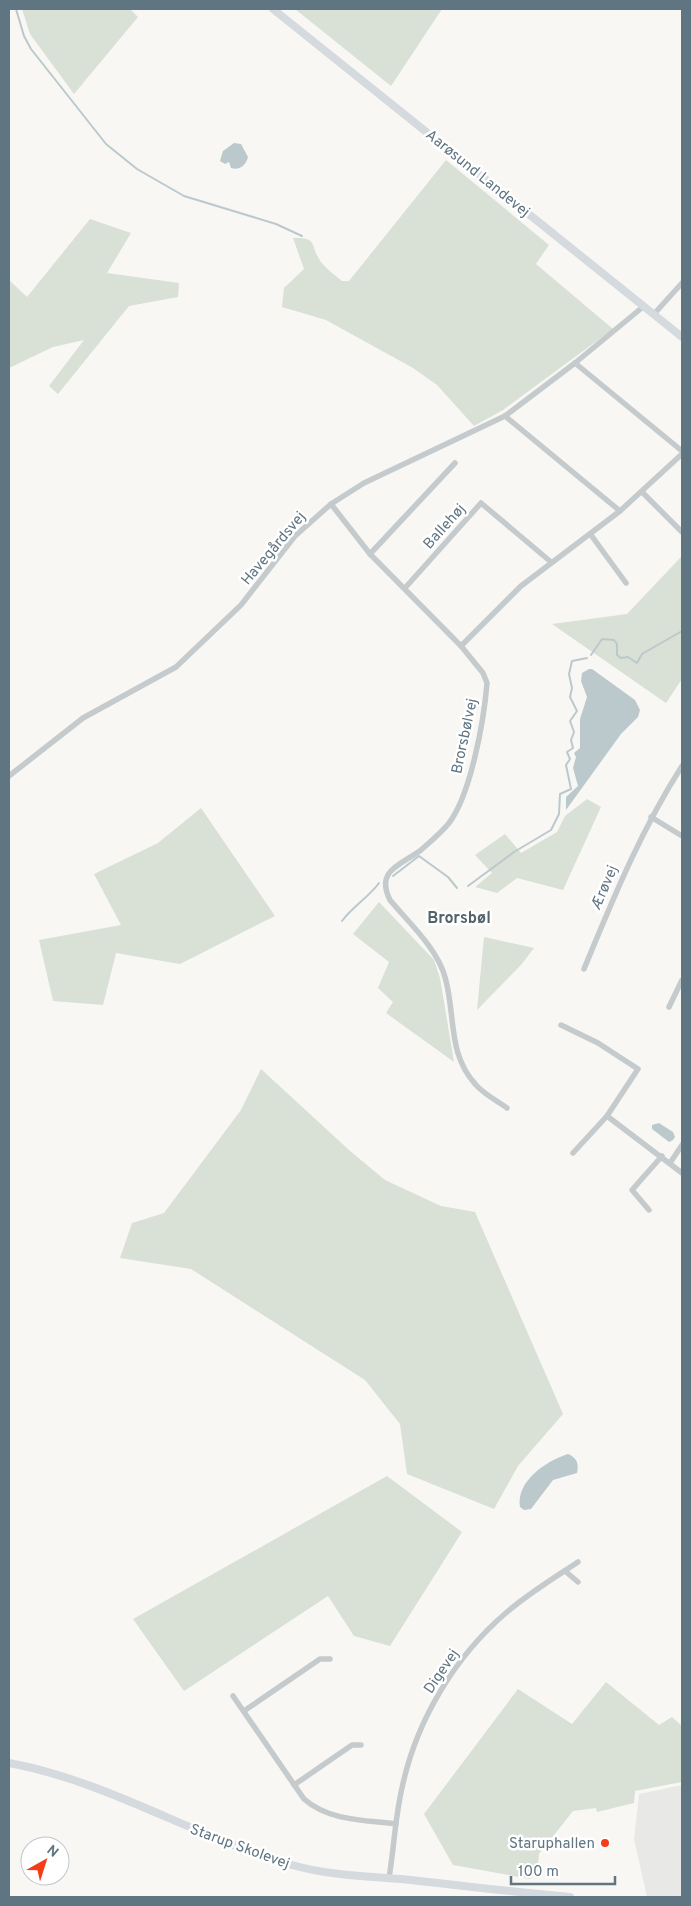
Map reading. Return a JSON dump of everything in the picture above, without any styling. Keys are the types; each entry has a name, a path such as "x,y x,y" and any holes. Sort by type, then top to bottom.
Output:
{"street":[{"name":"Aarøsund Landevej","path":"273,9 682,337"},
{"path":"654,314 682,284"},
{"name":"Havegårdsvej","path":"9,776 83,718 176,667 247,598 296,536 332,504 364,483 505,416 576,363 644,306"},
{"path":"461,646 501,604 551,562 591,535 620,511 682,452 576,363"},
{"path":"505,416 620,511"},
{"path":"370,554 455,463"},
{"path":"642,492 682,532"},
{"name":"Brorsbølvej","path":"332,504 370,554 461,646 483,673 487,683 477,752 449,823 420,850 390,870 385,881 385,891 390,900 437,958 445,978 455,1052 464,1070 477,1087 507,1108"},
{"name":"Ballehøj","path":"405,588 481,504 551,562"},
{"path":"591,535 626,583"},
{"name":"Ærøvej","path":"584,969 624,870 651,817 682,766"},
{"path":"651,817 682,836"},
{"path":"669,1007 682,980"},
{"path":"561,1026 598,1042 638,1069 607,1116 573,1153"},
{"path":"607,1116 682,1173"},
{"path":"670,1163 682,1145"},
{"path":"649,1210 632,1190 662,1156"},
{"name":"Digevej","path":"389,1878 396,1824 408,1762 432,1706 456,1668 489,1629 506,1613 578,1562"},
{"path":"565,1571 578,1582"},
{"path":"244,1711 320,1659 330,1659"},
{"path":"233,1696 304,1799 321,1812 331,1815 396,1824"},
{"path":"294,1785 352,1745 361,1745"},
{"name":"Starup Skolevej","path":"9,1763 34,1768 70,1779 247,1851 294,1866 570,1897"}],"shaded area":[{"path":"22,9 130,9 138,17 74,94 30,34"},
{"path":"295,9 442,9 391,86"},
{"path":"234,143 241,144 248,157 246,163 237,169 231,168 229,162 225,164 220,161 223,151"},
{"path":"446,160 549,245 536,264 613,329 503,410 474,426 437,385 413,368 326,320 282,307 284,288 304,269 293,238 310,241 325,267 342,281 349,281"},
{"path":"90,219 131,233 107,273 179,283 178,297 129,306 58,394 49,386 84,340 53,347 9,368 9,280 27,297"},
{"path":"682,556 682,679 666,703 552,624 627,614"},
{"path":"592,669 635,700 640,710 638,717 621,734 566,810 566,797 578,786 573,768 576,757 574,753 580,748 580,719 587,697 581,681 582,673"},
{"path":"587,799 601,807 563,890 517,878 497,893 475,887 492,873 475,855 505,834 521,853 557,832 565,816"},
{"path":"201,808 275,916 180,964 116,953 103,1005 53,1001 39,940 121,925 94,874 158,843"},
{"path":"379,902 434,960 440,978 454,1062 386,1013 393,1002 378,988 389,962 353,934"},
{"path":"484,937 534,948 521,965 477,1010"},
{"path":"261,1069 349,1150 385,1180 441,1206 475,1212 563,1414 518,1466 494,1509 407,1474 400,1424 365,1380 191,1269 120,1258 132,1223 164,1213 241,1110"},
{"path":"659,1123 673,1132 675,1137 673,1140 669,1142 652,1129 652,1125"},
{"path":"568,1454 577,1461 577,1473 553,1480 531,1509 524,1510 520,1507 523,1489 534,1473 559,1457"},
{"path":"387,1476 462,1532 390,1646 354,1636 328,1596 184,1691 133,1619"},
{"path":"606,1682 659,1725 672,1717 682,1726 682,1782 635,1791 634,1803 597,1812 596,1808 573,1811 539,1854 538,1865 530,1879 453,1865 424,1814 518,1689 572,1724"},
{"path":"682,1785 682,1897 647,1897 634,1839 639,1794"}],"waterway":[{"path":"16,9 24,36 31,49 106,144 137,169 184,196 276,224 302,236"},
{"path":"591,655 602,639 614,640 617,644 617,655 621,658 628,657 637,663 642,654 682,631"},
{"path":"468,886 514,852 551,830 559,814 560,794 571,789 566,765 570,759 567,752 573,748 571,740 574,732 570,721 577,711 570,697 572,688 569,674 572,661 587,658"},
{"path":"393,876 419,856 448,877 457,888"},
{"path":"342,921 379,883"}],"place":[{"name":"Staruphallen","path":"605,1843"}],"district":[{"name":"Brorsbøl","path":"459,917"}]}
